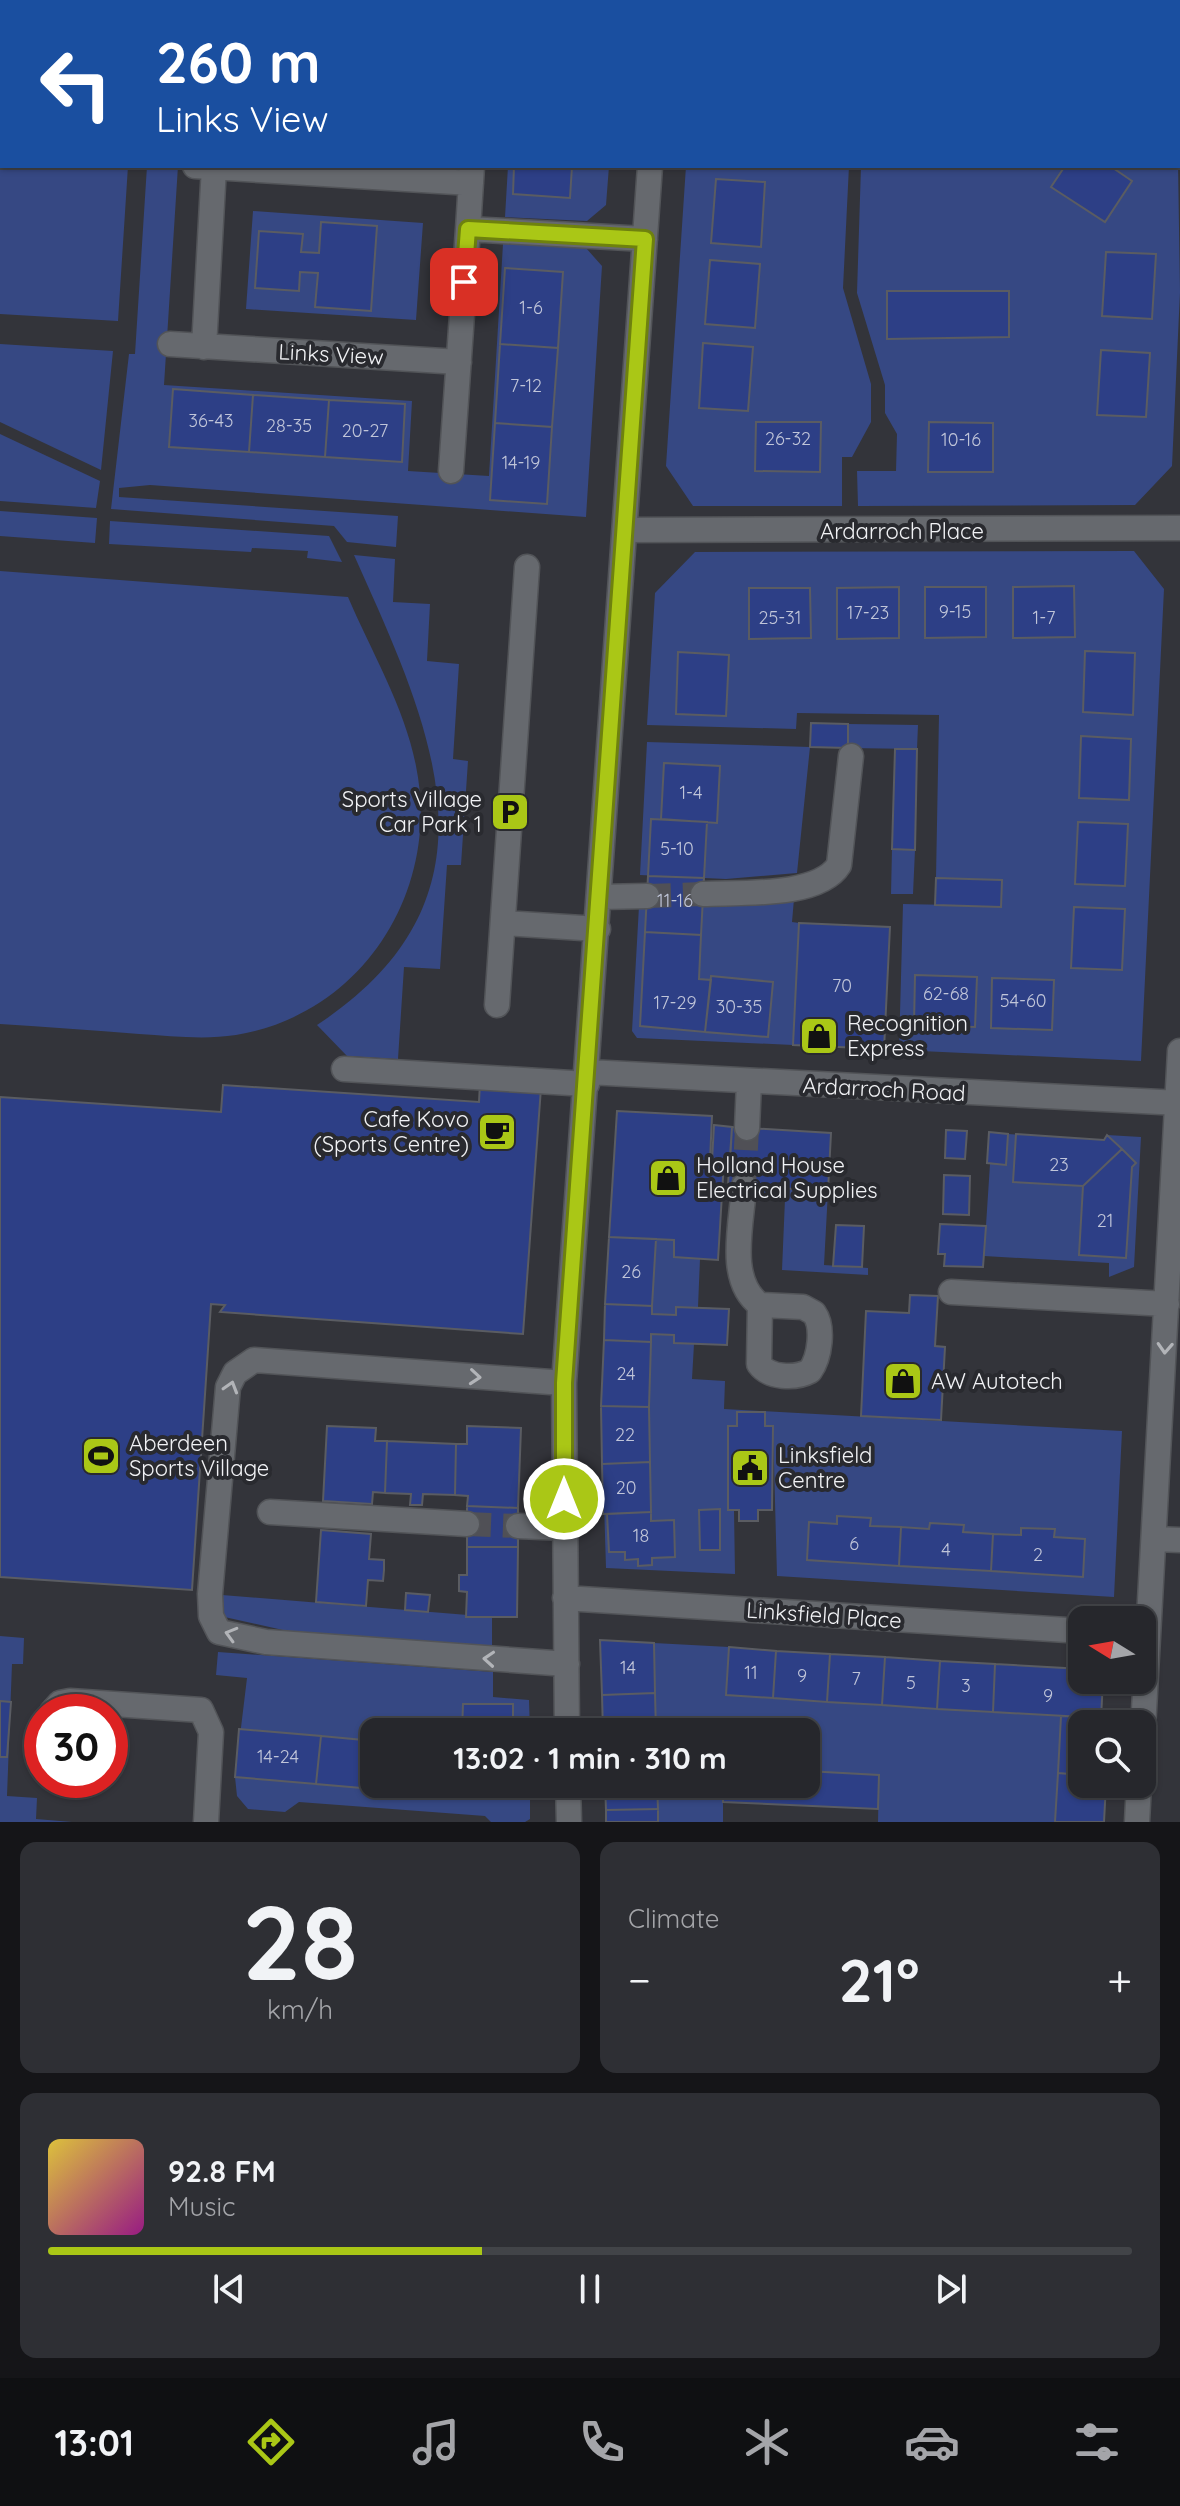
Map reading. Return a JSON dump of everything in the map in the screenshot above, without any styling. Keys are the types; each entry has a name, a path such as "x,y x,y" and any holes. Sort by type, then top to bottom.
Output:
{"street":[{"path":"204,168 204,347"},
{"path":"242,168 471,174 451,471"},
{"path":"567,1718 564,1383 650,168"},
{"path":"468,229 645,239"},
{"name":"Links View","path":"170,344 459,362"},
{"name":"Ardarroch Place","path":"625,530 1180,528"},
{"path":"497,1005 527,567"},
{"path":"703,894 796,888 831,876 839,865 851,756"},
{"path":"600,897 647,896"},
{"path":"503,923 598,929"},
{"path":"1149,1606 1155,1539 1180,1051"},
{"name":"Ardarroch Road","path":"344,1069 749,1082 1179,1103"},
{"path":"747,1128 749,1082"},
{"path":"744,1186 739,1267 745,1290 760,1305"},
{"path":"951,1292 1167,1304"},
{"path":"564,1383 254,1360 235,1373 228,1387 210,1594 211,1616 219,1632 266,1642 567,1664"},
{"path":"270,1512 467,1524"},
{"path":"518,1526 564,1528"},
{"path":"1155,1539 1180,1540"},
{"name":"Linksfield Place","path":"565,1598 1068,1630"},
{"path":"128,1705 201,1710 211,1732 206,1822"},
{"path":"568,1798 569,1822"},
{"path":"1137,1822 1138,1798"}],"shaded area":[{"path":"0,168 128,168 118,321 0,314"},
{"path":"147,168 178,168 164,385 412,401 408,471 489,476 503,244 586,248 602,266 586,517 150,485 119,488 119,497 398,516 396,547 347,542 334,526 111,509 129,354 135,354"},
{"path":"508,168 609,168 606,205 587,221 505,217"},
{"path":"686,168 849,168 843,288 871,384 871,422 852,457 842,457 842,506 693,506 666,466","holes":["716,179 765,183 760,247 711,243","710,260 759,264 755,328 705,324","704,343 753,347 748,411 699,407","756,422 820,422 820,471 756,471"]},
{"path":"861,168 1064,168 1052,187 1105,222 1132,181 1113,168 1178,168 1180,292 1172,466 1135,505 858,506 857,471 896,471 897,434 885,413 885,385 857,293","holes":["1106,252 1155,255 1151,319 1102,316","888,291 1009,291 1009,337 888,339","1101,350 1150,353 1146,417 1097,414","929,422 993,423 993,472 928,472"]},
{"path":"253,211 423,223 416,320 246,309"},
{"path":"0,344 113,351 101,470 0,422"},
{"path":"0,434 100,481 96,508 0,501"},
{"path":"0,511 97,518 95,543 0,536"},
{"path":"110,521 329,536 342,562 307,558 308,551 252,548 251,552 109,544"},
{"path":"1134,551 1164,589 1141,1061 899,1050 903,904 1001,906 1001,880 936,878 939,715 797,713 796,729 647,725 655,593 695,552","holes":["1074,586 1014,637 1013,587","925,587 986,587 986,637 925,638","749,588 810,588 811,638 750,638","898,588 899,638 838,638","1085,651 1135,653 1133,714 1083,712","679,652 729,655 726,716 676,713","1081,736 1131,739 1129,800 1079,798","1078,823 1128,825 1125,886 1075,884","1074,907 1125,909 1122,970 1071,968","915,975 977,977 975,1027 914,1025","993,978 1054,980 1052,1030 991,1028"]},
{"path":"354,555 395,559 393,602 430,604 427,661 459,664 453,759 468,761 461,865 447,865 440,969 404,967 398,1059 347,1056 317,1025 378,975 417,921 435,864 438,805 428,744 408,682"},
{"path":"0,571 348,597 404,723 416,766 421,812 416,857 404,900 383,939 356,973 322,1001 282,1022 224,1036 175,1037 0,1024"},
{"path":"848,724 918,725 917,749 848,748"},
{"path":"647,742 810,747 797,873 726,879 640,875"},
{"path":"892,849 915,850 913,894 891,894"},
{"path":"794,899 792,922 799,923 793,1045 637,1038 632,1031 639,906"},
{"path":"1008,1134 1103,1140 1107,1135 1141,1137 1134,1267 1109,1277 1109,1263 984,1256 990,1164 1006,1164"},
{"path":"759,1187 828,1191 824,1265 868,1268 868,1275 782,1270 785,1199 759,1197"},
{"path":"609,1237 674,1240 674,1257 700,1259 698,1307 729,1309 727,1345 694,1344 692,1379 725,1381 724,1409 1122,1431 1114,1597 777,1576 773,1427 765,1426 765,1412 737,1426 729,1510 734,1510 735,1574 606,1568 601,1406"},
{"path":"222,1595 492,1617 492,1649 305,1635 220,1616"},
{"path":"0,1636 24,1638 23,1664 12,1664 7,1796 37,1798 36,1819 72,1822 0,1822"},
{"path":"654,1643 729,1647 726,1695 1061,1716 1055,1822 878,1822 879,1775 820,1772 820,1718 656,1718"},
{"path":"218,1652 493,1672 493,1697 529,1700 530,1718 360,1718 360,1798 530,1798 530,1819 525,1822 491,1822 485,1816 299,1802 285,1812 248,1809 237,1796 235,1777 247,1678 216,1675"},
{"path":"657,1798 723,1798 723,1822 658,1822"}],"building":[{"path":"514,168 572,168 570,198 513,194"},
{"path":"1064,168 1113,168 1132,181 1105,222 1051,187"},
{"path":"716,179 765,182 761,247 711,243"},
{"path":"321,222 377,226 371,311 315,307 318,273 300,272 299,291 255,288 259,231 303,234 301,252 319,253"},
{"path":"1106,252 1156,254 1152,319 1102,316"},
{"path":"710,260 760,264 755,328 705,324"},
{"path":"505,268 563,272 558,348 500,344"},
{"path":"887,291 1009,291 1009,337 887,339"},
{"path":"703,343 753,347 748,411 699,408"},
{"path":"500,344 558,348 552,427 495,423"},
{"path":"1101,350 1150,353 1146,417 1097,415"},
{"path":"173,389 253,395 249,452 169,447"},
{"path":"253,395 329,400 325,457 249,452"},
{"path":"329,400 405,404 402,462 325,457"},
{"path":"756,422 821,422 820,472 755,471"},
{"path":"929,422 993,423 993,472 928,472"},
{"path":"495,423 552,427 547,504 490,500"},
{"path":"1074,586 1075,637 1013,638 1013,587"},
{"path":"899,587 899,638 837,639 837,588"},
{"path":"925,587 986,587 986,637 925,638"},
{"path":"749,588 810,588 811,638 749,639"},
{"path":"1085,651 1135,653 1133,715 1083,712"},
{"path":"678,652 729,655 726,716 676,714"},
{"path":"811,723 848,724 848,748 810,747"},
{"path":"1081,736 1131,739 1129,800 1079,798"},
{"path":"895,749 917,749 915,850 892,849"},
{"path":"664,763 720,766 717,823 661,819"},
{"path":"651,819 707,822 704,878 648,876"},
{"path":"1078,822 1128,824 1125,886 1075,884"},
{"path":"648,876 704,878 701,935 645,932"},
{"path":"936,878 1002,880 1001,907 935,905"},
{"path":"1074,907 1125,909 1122,970 1071,968"},
{"path":"799,923 890,927 884,1049 793,1045"},
{"path":"645,932 701,935 699,979 711,980 705,1032 640,1026"},
{"path":"915,975 977,977 975,1027 914,1025"},
{"path":"711,976 773,982 768,1037 705,1032"},
{"path":"992,978 1054,980 1052,1030 991,1028"},
{"name":"Aberdeen Sports Village","path":"480,1083 541,1088 523,1334 220,1312 225,1305 211,1304 192,1590 0,1577 0,1097 221,1112 223,1085 479,1102"},
{"name":"Holland House Electrical Supplies","path":"617,1111 712,1116 710,1160 724,1161 718,1260 674,1257 674,1240 609,1237"},
{"path":"714,1125 732,1127 730,1162 712,1161"},
{"path":"732,1127 831,1133 828,1191 728,1185"},
{"path":"946,1130 967,1131 965,1159 945,1158"},
{"path":"989,1132 1008,1134 1006,1165 987,1163"},
{"path":"1016,1134 1104,1140 1107,1135 1122,1149 1083,1186 1013,1182"},
{"path":"1122,1149 1136,1163 1132,1167 1126,1258 1079,1255 1083,1186"},
{"path":"944,1175 970,1176 969,1215 943,1214"},
{"path":"940,1224 986,1226 983,1267 944,1266 945,1254 938,1254"},
{"path":"836,1225 864,1226 862,1267 833,1266"},
{"path":"609,1237 656,1239 652,1306 605,1304"},
{"name":"AW Autotech","path":"910,1295 938,1296 935,1346 945,1347 941,1420 861,1416 866,1311 909,1313"},
{"path":"605,1304 652,1306 652,1314 676,1315 676,1307 729,1309 727,1345 674,1343 674,1335 651,1334 651,1342 604,1340"},
{"path":"604,1340 651,1342 649,1407 601,1406"},
{"path":"601,1406 649,1407 650,1462 602,1464"},
{"name":"Linksfield Centre","path":"737,1412 765,1412 765,1426 773,1426 772,1510 758,1510 758,1521 739,1521 739,1510 728,1510 728,1426 737,1426"},
{"path":"327,1426 376,1428 375,1441 387,1441 385,1493 373,1492 372,1504 323,1501"},
{"path":"467,1426 521,1428 518,1508 467,1506 468,1496 455,1495 456,1444 467,1444"},
{"path":"387,1441 456,1444 455,1495 423,1494 422,1505 410,1505 411,1494 385,1493"},
{"path":"650,1462 651,1512 603,1514 602,1464"},
{"path":"467,1506 518,1508 518,1547 467,1547"},
{"path":"720,1509 720,1550 700,1550 699,1510"},
{"path":"651,1512 651,1521 674,1520 675,1557 652,1558 652,1565 638,1566 638,1559 625,1560 625,1552 609,1552 607,1514"},
{"path":"837,1516 871,1518 870,1526 901,1527 899,1566 807,1560 809,1522 837,1524"},
{"path":"930,1523 964,1525 963,1532 993,1534 991,1571 899,1566 901,1527 929,1529"},
{"path":"1021,1528 1055,1529 1054,1537 1085,1539 1083,1577 991,1571 993,1534 1021,1535"},
{"path":"321,1530 371,1534 369,1559 384,1560 384,1570 383,1581 368,1580 366,1606 316,1602"},
{"path":"467,1547 518,1547 517,1617 466,1617 467,1592 459,1591 459,1575 467,1575"},
{"path":"406,1593 430,1595 428,1612 405,1610"},
{"path":"600,1640 654,1643 655,1693 602,1695"},
{"path":"729,1647 776,1651 773,1698 726,1695"},
{"path":"776,1651 830,1654 827,1702 773,1698"},
{"path":"830,1654 885,1657 882,1705 827,1702"},
{"path":"885,1657 940,1661 937,1709 882,1705"},
{"path":"940,1661 995,1664 993,1712 937,1709"},
{"path":"995,1664 1068,1668 1068,1694 1102,1694 1101,1710 1068,1710 1068,1716 993,1712"},
{"path":"655,1693 656,1718 603,1718 602,1695"},
{"path":"0,1701 11,1702 7,1757 0,1757"},
{"path":"463,1704 513,1704 513,1718 462,1718"},
{"path":"1061,1716 1068,1716 1068,1774 1058,1773"},
{"path":"239,1729 321,1736 316,1784 235,1777"},
{"path":"321,1736 360,1740 360,1788 316,1784"},
{"path":"820,1772 879,1775 878,1809 723,1802 723,1798 820,1798"},
{"path":"1058,1773 1068,1774 1068,1798 1105,1798 1104,1822 1055,1822"},
{"path":"606,1798 658,1798 658,1809 606,1810"},
{"path":"658,1809 658,1822 606,1822 606,1810"}],"tunnel":[{"path":"647,896 703,894"},
{"path":"744,1186 747,1128"},
{"path":"467,1524 518,1526"}],"place":[{"name":"Sports Village Car Park 1","path":"510,812"},
{"name":"Recognition Express","path":"819,1036"},
{"name":"Cafe Kovo (Sports Centre)","path":"497,1132"},
{"name":"Holland House Electrical Supplies","path":"668,1178"},
{"name":"AW Autotech","path":"903,1381"},
{"name":"Aberdeen Sports Village","path":"101,1456"},
{"name":"Linksfield Centre","path":"750,1468"}],"route":[{"path":"464,282 468,229 645,239 593,1009 564,1383 564,1499"}]}
